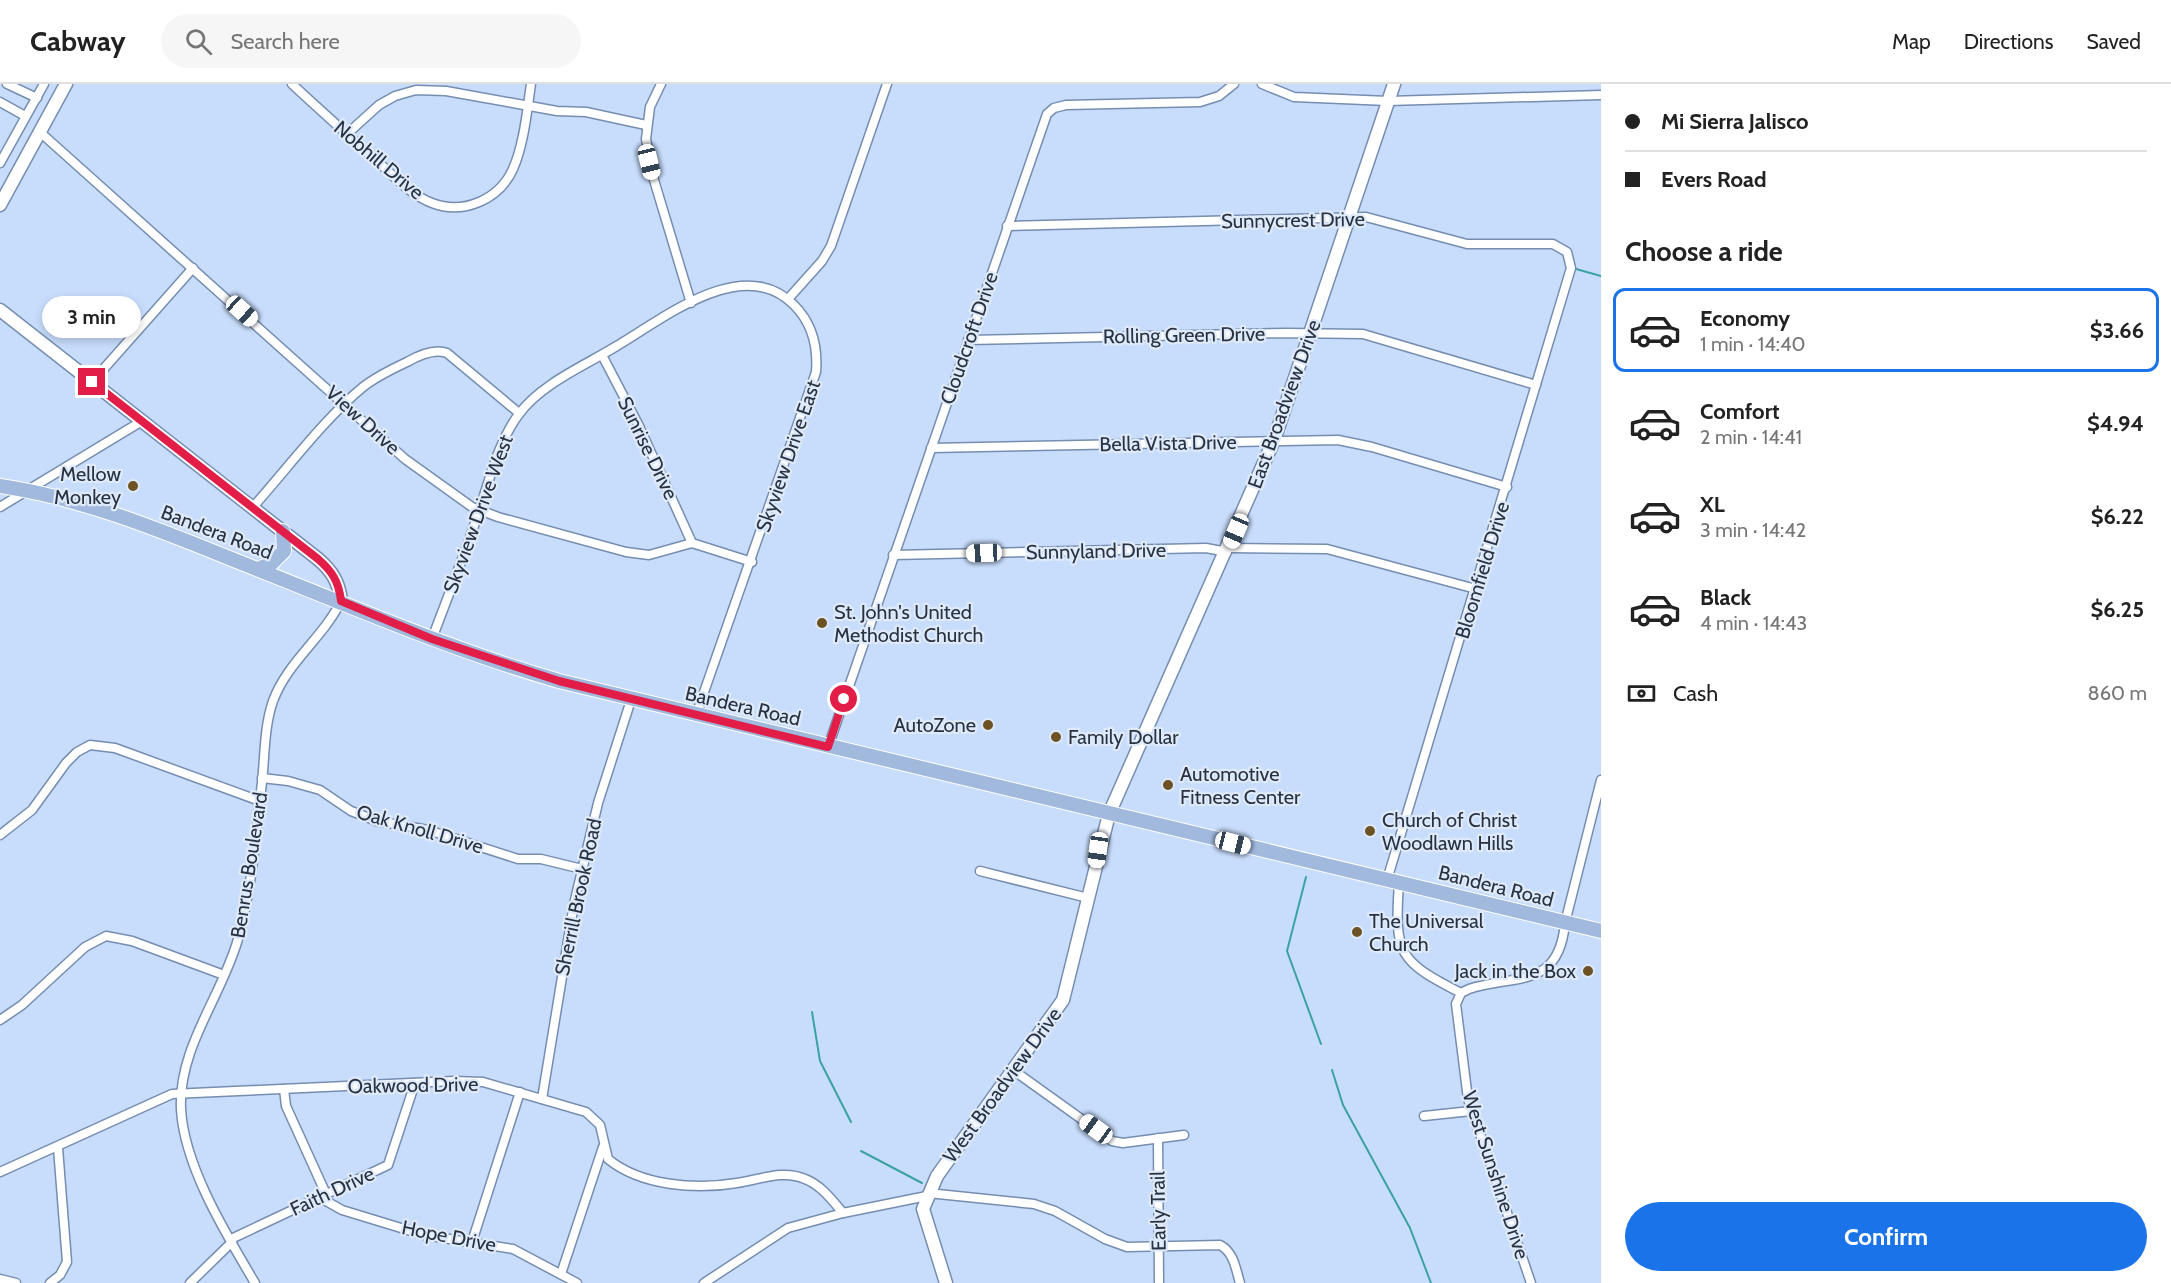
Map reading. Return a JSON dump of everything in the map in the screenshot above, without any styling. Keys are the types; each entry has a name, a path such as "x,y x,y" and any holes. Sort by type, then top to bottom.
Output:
{"main road":[{"name":"Bandera Road","path":"0,486 30,490 138,522 432,639 511,667 631,700 1601,931"},
{"path":"258,568 272,563 284,551 283,531"}],"street":[{"path":"0,88 2,84"},
{"path":"7,84 37,98"},
{"path":"0,163 44,84"},
{"path":"0,205 41,134 66,84"},
{"name":"Nobhill Drive","path":"292,84 418,196 445,207 465,207 478,203 497,191 512,170 528,105"},
{"path":"528,105 531,84"},
{"path":"661,84 650,107 646,139 654,180 691,303"},
{"path":"788,299 822,261 831,246 887,84"},
{"name":"Cloudcroft Drive","path":"828,747 1044,120 1054,108 1066,105 1200,102 1219,96 1234,84"},
{"path":"1262,84 1294,97 1388,101 1601,95"},
{"name":"East Broadview Drive","path":"1108,814 1228,550 1274,440 1394,84"},
{"path":"347,134 379,105 395,96 416,90 446,91 558,111 595,113 646,125"},
{"path":"0,102 25,116"},
{"path":"33,107 50,116"},
{"name":"View Drive","path":"41,134 345,403 405,459 479,511 638,554 657,553 692,543"},
{"name":"Sunnycrest Drive","path":"1007,226 1377,219 1467,244 1553,244 1563,248 1570,258"},
{"name":"Bloomfield Drive","path":"1461,993 1424,974 1406,956 1398,927 1393,881 1424,751 1476,589 1571,268 1570,258"},
{"path":"92,382 193,268"},
{"name":"Skyview Drive East","path":"691,303 728,287 751,284 768,288 788,299 808,325 816,352 816,372 752,561 696,715"},
{"name":"Skyview Drive West","path":"432,639 494,465 519,413 548,388 691,303"},
{"path":"0,310 283,531 333,574 341,601"},
{"name":"Rolling Green Drive","path":"968,340 1275,333 1308,335 1338,332 1376,336 1536,385"},
{"path":"253,507 345,403 380,376 416,357 439,351 447,353 519,413"},
{"name":"Sunrise Drive","path":"602,355 638,424 692,543"},
{"path":"0,507 142,421"},
{"name":"Bella Vista Drive","path":"931,448 1338,440 1372,447 1506,487"},
{"path":"692,543 752,561"},
{"name":"Sunnyland Drive","path":"893,555 1327,549 1476,589"},
{"name":"Benrus Boulevard","path":"255,1283 231,1240 189,1150 181,1109 182,1093 192,1048 224,975 244,916 260,801 268,718 279,688 295,661 329,623 341,601"},
{"name":"Sherrill Brook Road","path":"542,1099 570,922 598,803 631,700"},
{"path":"0,835 32,810 76,752 90,745 116,748 260,801"},
{"name":"Oak Knoll Drive","path":"262,778 288,781 320,790 351,811 377,821 428,830 518,859 541,859 582,869"},
{"path":"1461,993 1478,986 1518,982 1538,973 1558,952 1563,944 1565,923 1601,780"},
{"name":"West Broadview Drive","path":"928,1194 937,1176 1063,1000 1108,814"},
{"path":"980,871 1088,898"},
{"path":"0,1020 22,1005 85,947 106,936 132,940 224,975"},
{"name":"West Sunshine Drive","path":"1461,993 1456,1004 1456,1021 1471,1111 1531,1283"},
{"path":"1013,1070 1112,1141 1123,1143 1184,1136"},
{"name":"Oakwood Drive","path":"0,1172 58,1148 164,1096 182,1093 473,1081 520,1092 586,1112 597,1120 602,1131 603,1146 608,1159 632,1173 675,1184 715,1186 772,1176 794,1175 819,1188 843,1213"},
{"name":"Faith Drive","path":"190,1283 231,1240 388,1165 415,1083"},
{"path":"284,1089 286,1106 322,1196"},
{"path":"472,1242 520,1092"},
{"path":"1424,1116 1471,1111"},
{"name":"Early Trail","path":"1158,1138 1160,1283"},
{"path":"561,1274 603,1146"},
{"path":"50,1283 60,1275 67,1262 58,1148"},
{"path":"928,1194 923,1209 945,1283"},
{"path":"704,1283 788,1228 928,1194 1034,1204 1055,1211 1120,1245 1135,1248 1220,1245 1232,1258 1240,1283"},
{"name":"Hope Drive","path":"322,1196 342,1210 424,1235 513,1249 577,1283"},
{"path":"0,1279 16,1283"}],"waterway":[{"path":"1576,269 1601,276"},
{"path":"1306,877 1287,951 1321,1044"},
{"path":"812,1012 820,1061 851,1122"},
{"path":"1332,1070 1343,1105 1410,1228 1431,1283"},
{"path":"861,1151 922,1183"}],"place":[{"name":"Mellow Monkey","path":"133,486"},
{"name":"St. John's United Methodist Church","path":"822,623"},
{"name":"AutoZone","path":"988,725"},
{"name":"Family Dollar","path":"1056,737"},
{"name":"Automotive Fitness Center","path":"1168,785"},
{"name":"Church of Christ Woodlawn Hills","path":"1370,831"},
{"name":"The Universal Church","path":"1357,932"},
{"name":"Jack in the Box","path":"1588,971"}],"route":[{"path":"92,382 326,566 333,574 339,588 341,601 432,639 511,667 621,698 828,747 844,699"}]}
